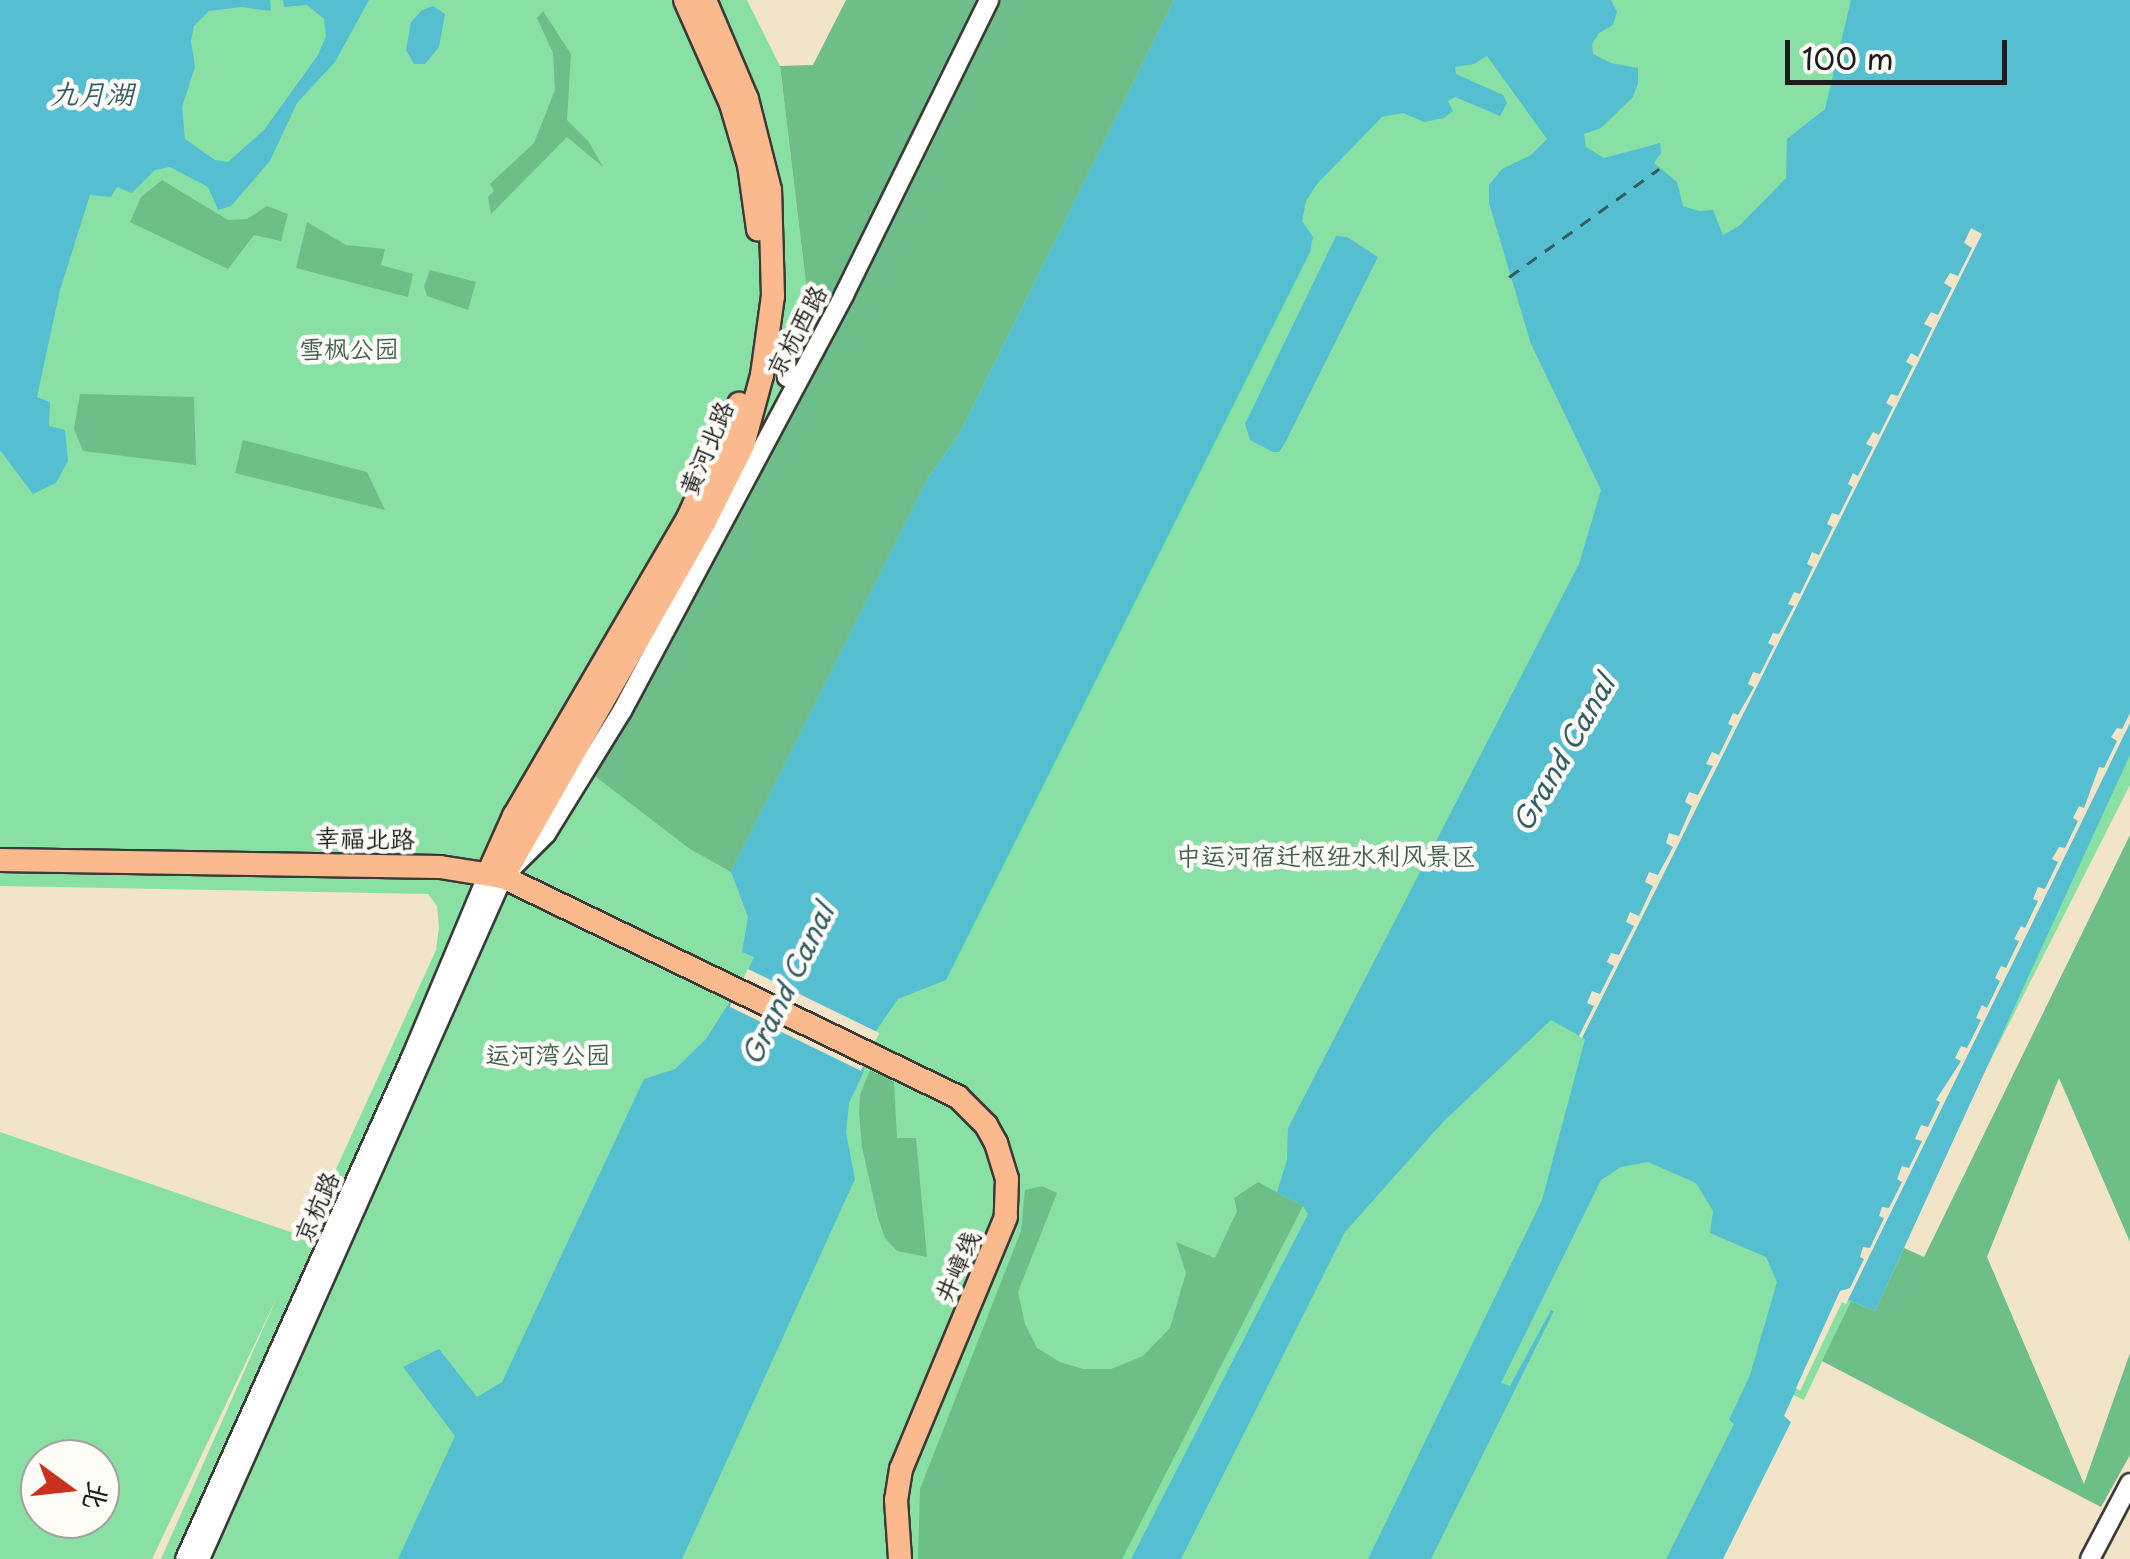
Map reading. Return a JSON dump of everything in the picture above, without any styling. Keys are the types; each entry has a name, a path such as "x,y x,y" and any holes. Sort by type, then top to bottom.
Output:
{"main road":[{"name":"黄河北路","path":"496,876 514,816 689,516 731,429 744,385 758,301 755,199 731,104 686,0"},
{"name":"黄河北路","path":"496,876 712,508 742,444 762,375 774,296 770,190 747,99 705,0"},
{"name":"幸福北路","path":"0,860 360,865 496,876 705,975"},
{"name":"井嶂线","path":"705,975 944,1088 970,1107 996,1142 1007,1179 1000,1240 923,1408 901,1469 896,1500 900,1559"}],"street":[{"name":"京杭西路","path":"496,876 546,834 622,711 801,375 988,0"},
{"path":"786,359 787,377 801,375"},
{"name":"京杭路","path":"184,1559 496,876"},
{"name":"京杭路","path":"200,1559 496,876"},
{"path":"2090,1559 2130,1483"}],"green space":[{"name":"中运河宿迁枢纽水利风景区","path":"0,0 747,0 780,66 806,284 799,349 772,443 998,0 2130,0 2130,785 1985,1071 1875,1311 1851,1301 1804,1400 1773,1385 1686,1559 161,1559 278,1295 152,1559 0,1559 0,1132 305,1237 436,950 437,906 428,894 0,886"},
{"path":"846,0 1174,0 959,435 929,476 731,872 690,849 592,774 770,450 799,349 806,284 780,66 813,65"},
{"path":"543,11 571,54 567,120 589,142 603,167 567,137 491,214 488,197 494,191 490,184 534,143 555,90 553,53 537,18"},
{"path":"162,180 228,220 247,219 267,206 288,214 281,241 254,235 228,269 130,222 141,197"},
{"path":"307,222 346,245 385,249 381,265 413,274 408,297 296,268"},
{"path":"430,270 476,282 468,310 427,296 424,286"},
{"path":"80,394 194,397 196,465 83,451 74,429"},
{"path":"243,440 367,472 385,510 235,473"},
{"path":"2130,835 2130,1242 2059,1078 1987,1257 2084,1484 2130,1353 2130,1455 2101,1507 1822,1361 1851,1301 1875,1311 1904,1248 1924,1257"},
{"path":"870,1070 894,1082 897,1138 916,1138 927,1257 897,1251 885,1238 878,1218 862,1147 859,1112 860,1095"},
{"path":"1258,1182 1303,1206 1122,1559 918,1559 920,1489 1021,1231 1025,1190 1042,1186 1057,1193 1018,1292 1025,1324 1037,1348 1060,1362 1083,1369 1111,1369 1143,1356 1170,1328 1186,1273 1176,1242 1215,1258 1237,1211 1234,1198"}],"water":[{"name":"九月湖","path":"0,0 270,0 271,11 242,7 209,11 194,26 191,41 195,67 182,107 185,139 215,160 228,162 264,130 318,55 326,36 324,19 307,5 284,7 283,0 369,0 335,62 297,103 270,161 231,206 218,210 208,187 170,167 155,170 132,193 117,187 111,197 90,195 60,290 37,397 50,402 49,426 65,430 68,461 56,483 33,494 0,450"},
{"name":"Grand Canal","path":"1174,0 1611,0 1617,12 1613,25 1599,33 1592,44 1593,54 1611,63 1638,68 1638,83 1633,97 1601,128 1584,134 1586,147 1604,158 1660,143 1661,153 1654,163 1677,182 1683,206 1713,210 1723,235 1739,226 1786,178 1787,139 1825,109 1851,0 2130,0 2130,755 1875,1311 1839,1296 1784,1416 1791,1422 1723,1559 1666,1559 1734,1424 1729,1420 1750,1375 1777,1282 1766,1257 1710,1233 1713,1211 1696,1183 1648,1162 1621,1167 1601,1180 1501,1383 1510,1386 1551,1310 1554,1311 1431,1559 1368,1559 1542,1200 1585,1039 1551,1020 1443,1122 1345,1232 1181,1559 1131,1559 1308,1214 1303,1206 1277,1192 1287,1160 1288,1128 1579,564 1601,490 1531,344 1489,203 1489,185 1502,169 1531,155 1547,139 1487,56 1474,64 1455,67 1456,74 1503,95 1507,103 1500,116 1455,97 1448,101 1453,111 1444,118 1424,122 1403,113 1382,117 1317,184 1306,201 1302,221 1313,237 1310,252 946,980 898,999 869,1041 863,1073 849,1103 846,1133 855,1179 682,1559 398,1559 455,1436 403,1367 439,1349 477,1397 502,1382 644,1079 675,1069 706,1039 743,981 754,957 742,952 748,917 731,872 929,476 959,435"},
{"path":"433,6 445,14 439,47 425,64 414,64 406,50 411,22 422,10"},
{"path":"1336,236 1347,237 1378,257 1285,443 1279,452 1273,452 1250,440 1245,424"}],"pier":[{"path":"1971,228 1982,234 1582,1038 1579,1036 1594,1006 1587,1003 1592,991 1600,994 1614,966 1607,962 1611,953 1619,955 1634,926 1626,922 1630,912 1639,916 1653,886 1645,882 1649,872 1658,875 1673,847 1666,843 1669,833 1679,836 1692,806 1685,802 1689,792 1698,795 1713,766 1706,764 1712,752 1719,755 1733,726 1728,724 1733,713 1738,715 1754,687 1748,684 1753,672 1760,674 1774,646 1768,643 1773,633 1779,634 1794,606 1788,604 1794,592 1800,594 1813,567 1807,564 1812,552 1819,555 1833,527 1827,524 1832,513 1839,515 1853,487 1848,484 1853,473 1858,476 1873,447 1866,444 1873,432 1879,435 1893,407 1886,403 1891,394 1898,396 1913,366 1906,362 1911,353 1918,357 1932,328 1924,324 1931,312 1938,315 1952,288 1944,283 1950,273 1958,276 1972,248 1964,243"},
{"path":"2130,713 2130,723 1800,1391 1796,1388 1840,1291 1850,1288 1864,1259 1860,1257 1863,1247 1870,1248 1884,1218 1879,1216 1882,1207 1889,1208 1902,1182 1897,1179 1902,1166 1909,1168 1922,1141 1915,1139 1921,1125 1928,1127 1940,1102 1936,1100 1961,1061 1955,1058 1961,1046 1967,1048 1981,1020 1976,1018 1982,1005 1987,1008 2000,981 1995,978 2001,966 2006,968 2019,941 2014,939 2021,926 2025,928 2038,901 2033,899 2038,887 2045,889 2058,862 2052,859 2059,847 2065,848 2078,821 2073,818 2079,806 2084,808 2099,767 2104,768 2117,741 2111,737 2117,728 2122,729"},
{"path":"748,969 879,1033 861,1071 730,1007"}],"ferry route":[{"path":"1509,277 1659,169"}],"park label":[{"name":"雪枫公园","path":"349,348"},
{"name":"运河湾公园","path":"548,1054"}]}
